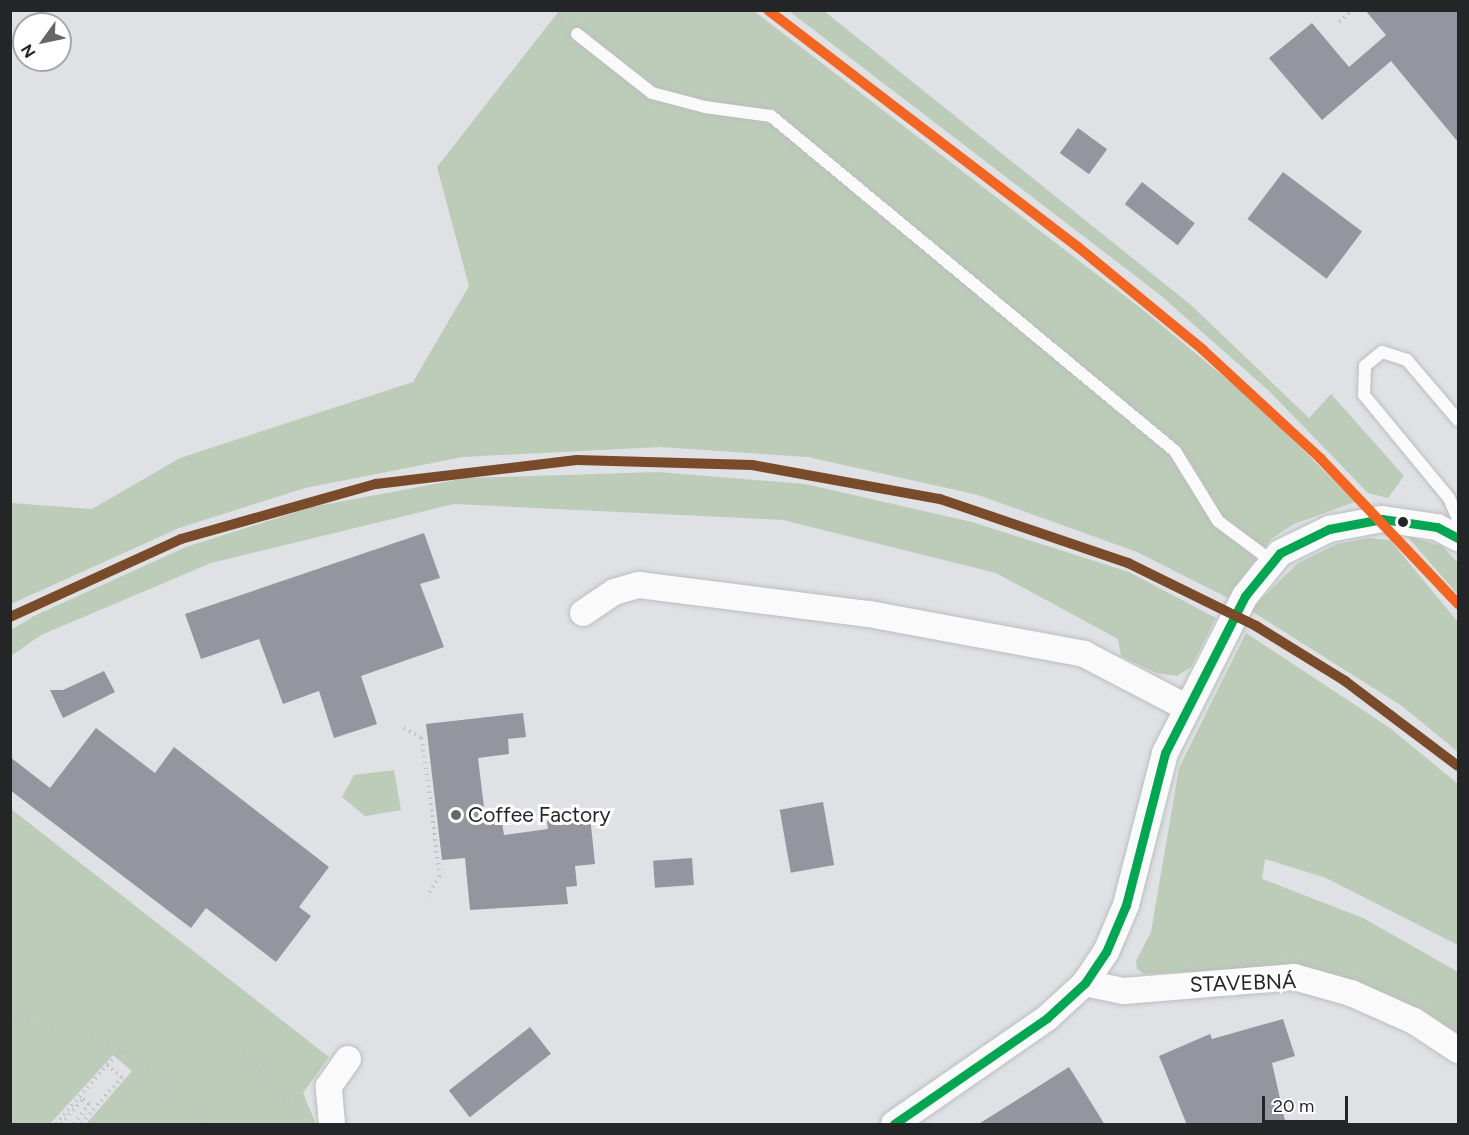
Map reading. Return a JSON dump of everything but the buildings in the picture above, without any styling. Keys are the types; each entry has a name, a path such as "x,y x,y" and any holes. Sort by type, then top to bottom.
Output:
{"street":[{"path":"894,1125 1047,1018 1084,983 1106,952 1126,906 1165,753 1186,707 1245,596 1273,562 1299,541 1329,529 1382,519 1437,527 1458,538"},
{"path":"583,613 614,592 639,585 869,614 1084,654 1186,707"},
{"name":"STAVEBNÁ","path":"1084,983 1124,991 1294,977 1351,993 1414,1021 1458,1050"},
{"path":"331,1123 329,1086 348,1059"}],"lane":[{"path":"578,34 652,93 705,108 771,116 1175,451 1218,521 1273,562"},
{"path":"1458,420 1407,360 1382,352 1365,366 1364,395 1449,498 1458,519"}],"path":[{"path":"1339,22 1352,10"},
{"path":"404,728 422,738 440,876 427,896"},
{"path":"10,1016 122,1050 213,1125"},
{"path":"232,1038 279,1093 331,1123"},
{"path":"56,1125 122,1050"},
{"path":"81,1125 122,1077 107,1065"},
{"path":"61,1125 83,1099 89,1104"},
{"path":"83,1110 89,1104"},
{"path":"74,1125 89,1104"}],"green space":[{"path":"559,11 754,11 1143,310 1257,404 1355,502 1294,524 1271,539 1228,598 1137,552 978,495 808,457 660,447 463,457 305,488 179,528 11,604 11,503 92,509 180,458 413,382 469,286 437,167"},
{"path":"789,11 824,11 1191,305 1309,418 1331,394 1404,476 1388,498 1368,493 1269,391 1159,294"},
{"path":"659,472 805,484 972,522 1129,572 1216,618 1191,667 1177,676 1156,673 1121,656 1118,639 996,573 783,520 454,504 211,563 41,635 11,656 11,630 34,616 186,547 312,507 467,478"},
{"path":"1407,536 1442,546 1458,563 1458,595"},
{"path":"1369,538 1390,540 1458,622 1458,752 1402,706 1250,610 1298,563 1337,544"},
{"path":"1246,633 1390,728 1458,784 1458,945 1326,878 1265,859 1262,879 1363,918 1458,972 1458,1036 1232,970 1144,974 1137,969 1136,961 1151,932 1179,768"},
{"path":"394,770 401,810 365,816 342,797 354,775"},
{"path":"11,809 329,1057 303,1093 316,1124 86,1124 132,1071 113,1055 50,1124 11,1124"}],"transit line":[{"path":"768,10 1078,247 1202,349 1320,458 1458,604"},
{"path":"10,617 181,539 376,484 577,460 752,465 940,499 1128,563 1256,626 1345,681 1458,766"},
{"path":"894,1124 1047,1018 1085,983 1106,952 1126,905 1165,753 1245,596 1280,553 1329,529 1382,519 1437,527 1458,538"}],"place":[{"name":"Coffee Factory","path":"456,815"}]}
